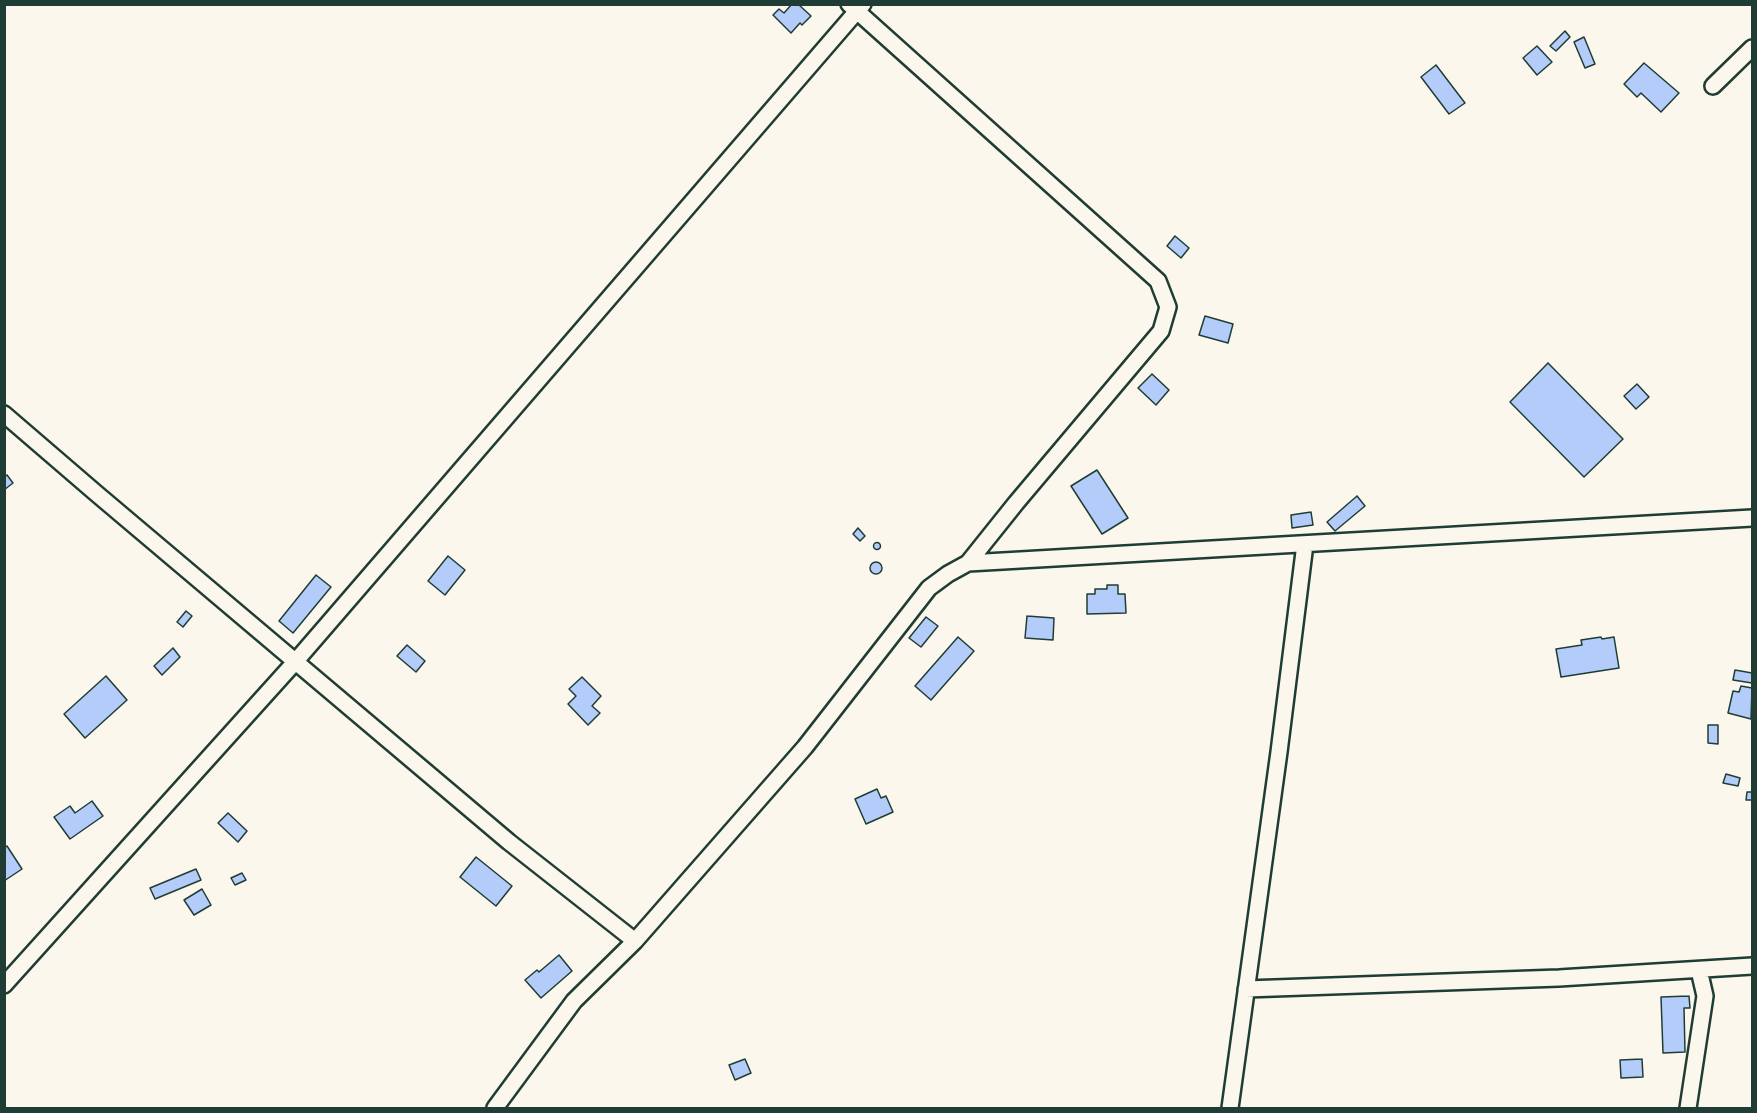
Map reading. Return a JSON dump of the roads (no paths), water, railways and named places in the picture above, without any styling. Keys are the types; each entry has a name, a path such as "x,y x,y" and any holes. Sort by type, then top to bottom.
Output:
{"street":[{"path":"4,985 295,662 856,7 1158,282 1168,307 1161,331 1016,502 968,563 929,588 805,747 635,941 574,1001 495,1108"},
{"path":"1713,86 1752,48"},
{"path":"4,414 509,842 635,941"},
{"path":"968,563 1752,518"},
{"path":"1230,1108 1305,544"},
{"path":"1246,989 1559,978 1752,966"},
{"path":"1688,1108 1704,996 1699,970"}]}
